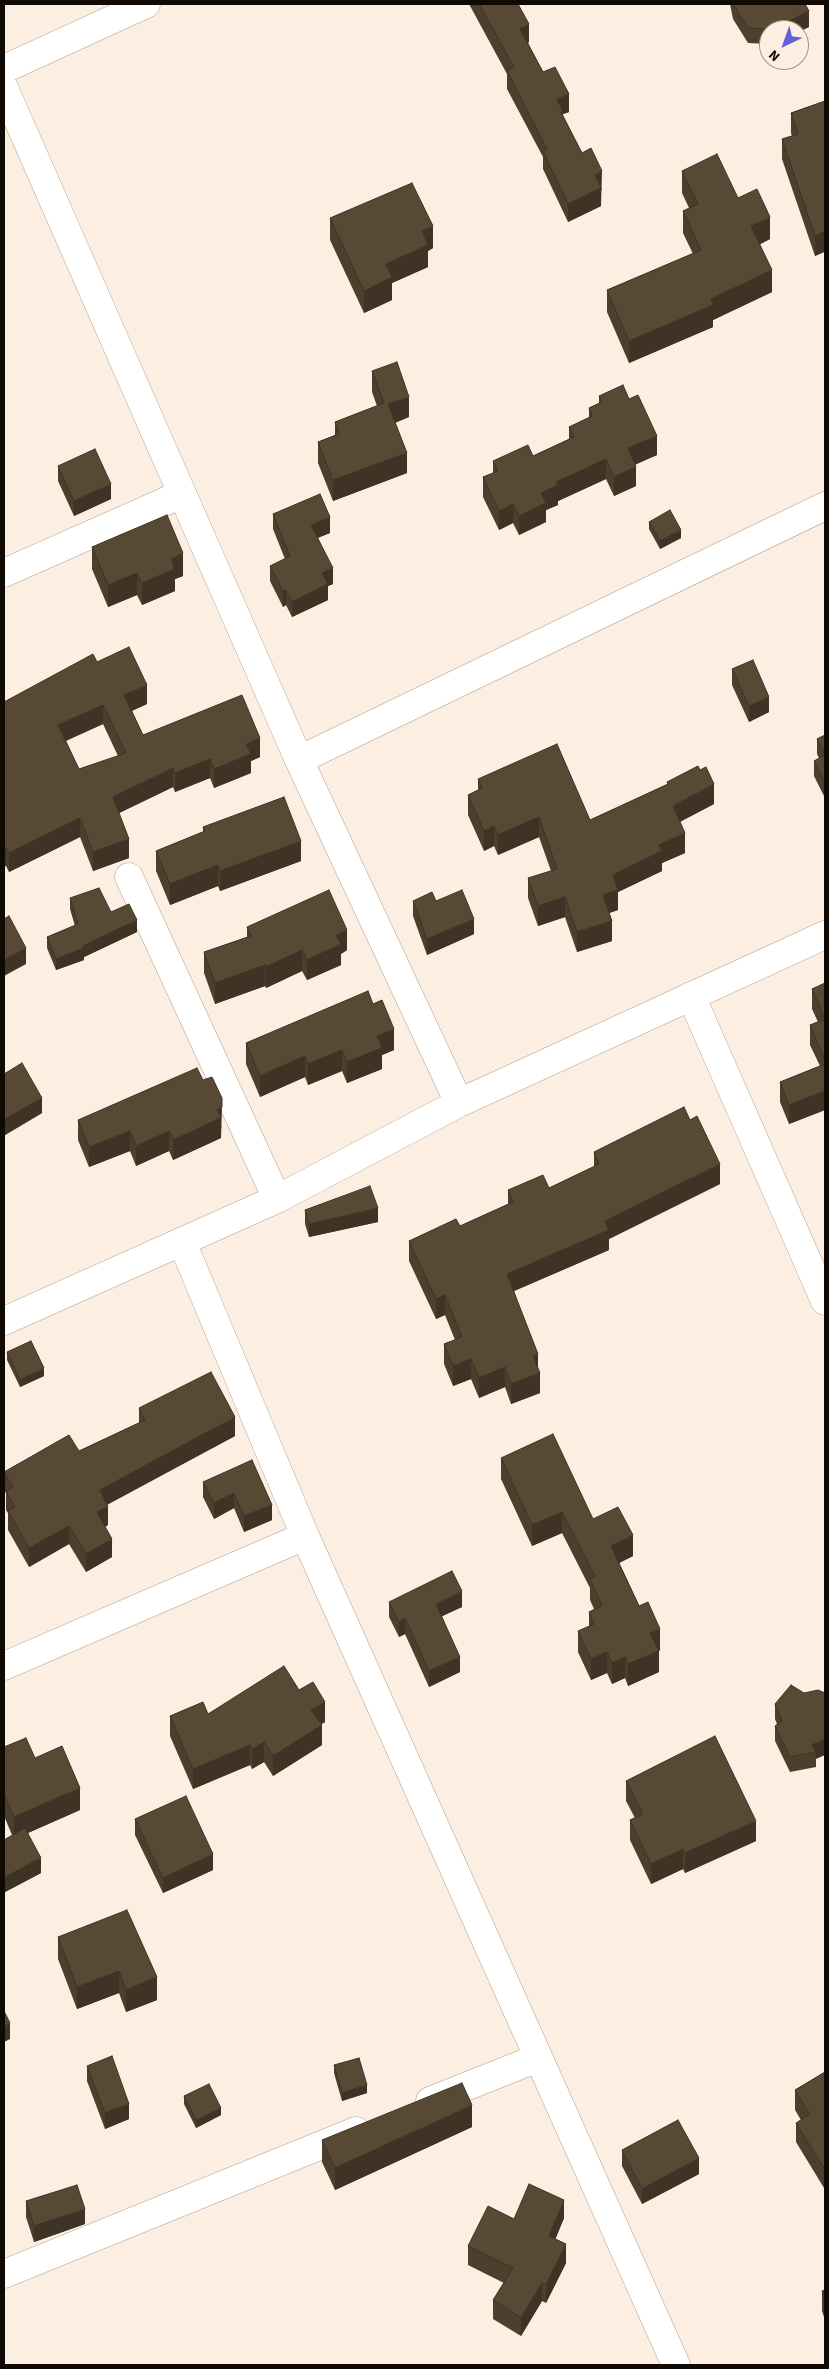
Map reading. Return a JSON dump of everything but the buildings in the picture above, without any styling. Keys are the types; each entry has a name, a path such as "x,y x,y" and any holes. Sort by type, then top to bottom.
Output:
{"street":[{"path":"4,69 146,4"},
{"path":"4,88 298,760 459,1103"},
{"path":"4,573 182,494"},
{"path":"298,760 825,506"},
{"path":"130,876 277,1199"},
{"path":"4,1320 277,1199 459,1103 825,935"},
{"path":"691,996 825,1301"},
{"path":"182,1242 305,1536 676,2365"},
{"path":"4,1666 305,1536"},
{"path":"409,2110 538,2058"},
{"path":"4,2274 381,2121"}]}
